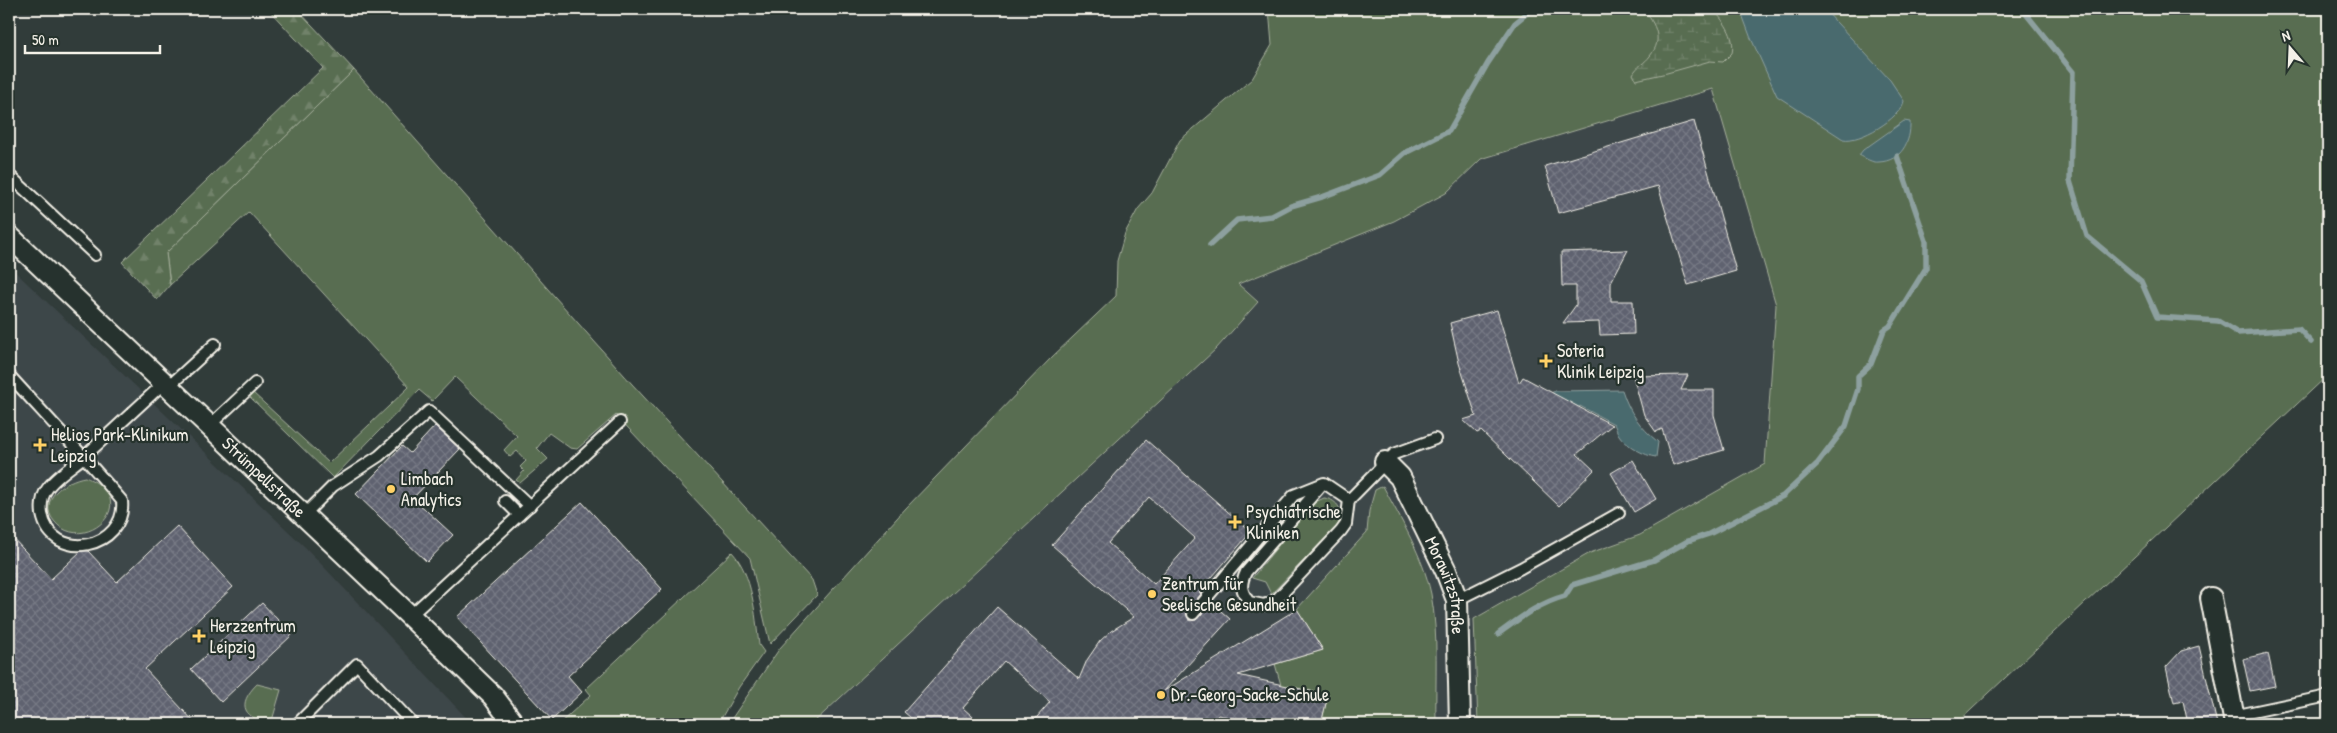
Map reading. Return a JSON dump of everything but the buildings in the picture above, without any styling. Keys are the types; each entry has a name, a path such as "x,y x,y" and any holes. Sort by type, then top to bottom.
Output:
{"street":[{"name":"Strümpellstraße","path":"9,236 410,616 492,696 514,724"},
{"name":"Morawitzstraße","path":"1385,462 1400,477 1446,571 1457,600 1460,724"},
{"path":"2211,598 2234,720"}],"lane":[{"path":"9,175 95,255"},
{"path":"10,379 84,456 122,500 123,509 120,518 110,533 94,544 76,546 67,544 51,532 42,515 43,496 48,488 84,456 215,344"},
{"path":"209,426 255,383"},
{"path":"304,515 333,486 379,456 429,411 530,506"},
{"path":"410,616 620,422"},
{"path":"1324,482 1306,500 1246,572 1241,582 1242,592 1249,602 1264,605 1276,600 1341,531 1346,524 1349,500 1385,462 1402,449 1435,439"},
{"path":"1324,482 1349,500"},
{"path":"1193,614 1294,495 1324,482"},
{"path":"505,501 519,515"},
{"path":"1457,600 1521,568 1619,513"},
{"path":"297,724 357,664 413,724"},
{"path":"2234,720 2328,696"}],"shaded area":[{"path":"1714,88 1776,305 1765,465 1640,535 1590,553 1474,619 1478,724 812,724 1216,349 1258,302 1237,284 1394,221 1446,193 1481,159"},
{"name":"Herzzentrum Leipzig","path":"9,266 306,548 472,724 9,724"}],"green space":[{"path":"268,9 297,9 354,70 166,253 170,285 157,300 122,262 323,68"},
{"path":"1269,9 2328,9 2328,375 1956,724 1478,724 1474,619 1590,553 1640,535 1765,464 1776,305 1713,89 1481,159 1446,193 1394,221 1238,284 1258,302 1216,349 812,724 728,724 780,648 906,508 1052,357 1116,296 1117,261 1125,233 1138,209 1152,193 1180,140 1252,79 1272,45"},
{"path":"1644,9 1712,9 1728,29 1733,47 1732,53 1723,62 1710,61 1636,80 1633,74 1650,56 1657,44 1654,26"},
{"path":"354,70 632,384 812,580 817,595 770,644 750,558 616,415 577,449 570,448 549,433 537,448 548,459 520,483 516,480 524,471 520,467 526,461 517,451 510,457 504,450 517,436 455,377 432,401 419,390 333,478 249,396 252,392 329,463 409,387 249,212 170,285 166,253"},
{"path":"85,477 102,487 110,499 110,511 103,522 93,529 80,533 66,530 54,521 50,513 51,499 56,492 69,482"},
{"path":"1383,486 1417,552 1431,594 1436,642 1436,724 1321,724 1328,695 1281,685 1275,664 1323,650 1297,609 1367,532 1369,511 1375,490"},
{"path":"1324,498 1333,501 1339,507 1340,520 1338,525 1271,594 1265,582 1252,578 1313,503"},
{"path":"732,552 739,561 749,583 759,645 764,652 739,687 718,724 559,724 591,695 586,689"},
{"path":"257,684 281,690 271,724 249,715 246,710 246,699"}],"water":[{"path":"1740,9 1824,9 1890,80 1904,101 1901,108 1888,122 1869,133 1859,137 1843,139 1777,96"},
{"path":"1904,121 1910,122 1909,137 1899,154 1887,161 1876,162 1859,155 1863,150"},
{"path":"1622,390 1636,419 1658,442 1656,457 1641,452 1626,443 1619,435 1614,424 1580,406 1577,410 1547,395 1555,391"}],"waterway":[{"path":"1210,245 1237,220 1272,216 1291,206 1322,197 1380,175 1405,153 1449,131 1488,63 1515,23 1532,9"},
{"path":"2022,9 2073,72 2070,181 2087,236 2141,281 2157,317 2218,321 2238,333 2299,329 2311,342"},
{"path":"1498,634 1538,607 1565,596 1572,585 1654,560 1688,541 1709,534 1783,496 1818,463 1846,426 1858,389 1858,376 1871,364 1884,330 1890,326 1926,268 1926,241 1897,156"}],"place":[{"name":"Soteria Klinik Leipzig","path":"1546,361"},
{"name":"Helios Park-Klinikum Leipzig","path":"40,445"},
{"name":"Limbach Analytics","path":"391,489"},
{"name":"Psychiatrische Kliniken","path":"1235,522"},
{"name":"Zentrum für Seelische Gesundheit","path":"1152,594"},
{"name":"Herzzentrum Leipzig","path":"199,636"},
{"name":"Dr.-Georg-Sacke-Schule","path":"1161,695"}]}
